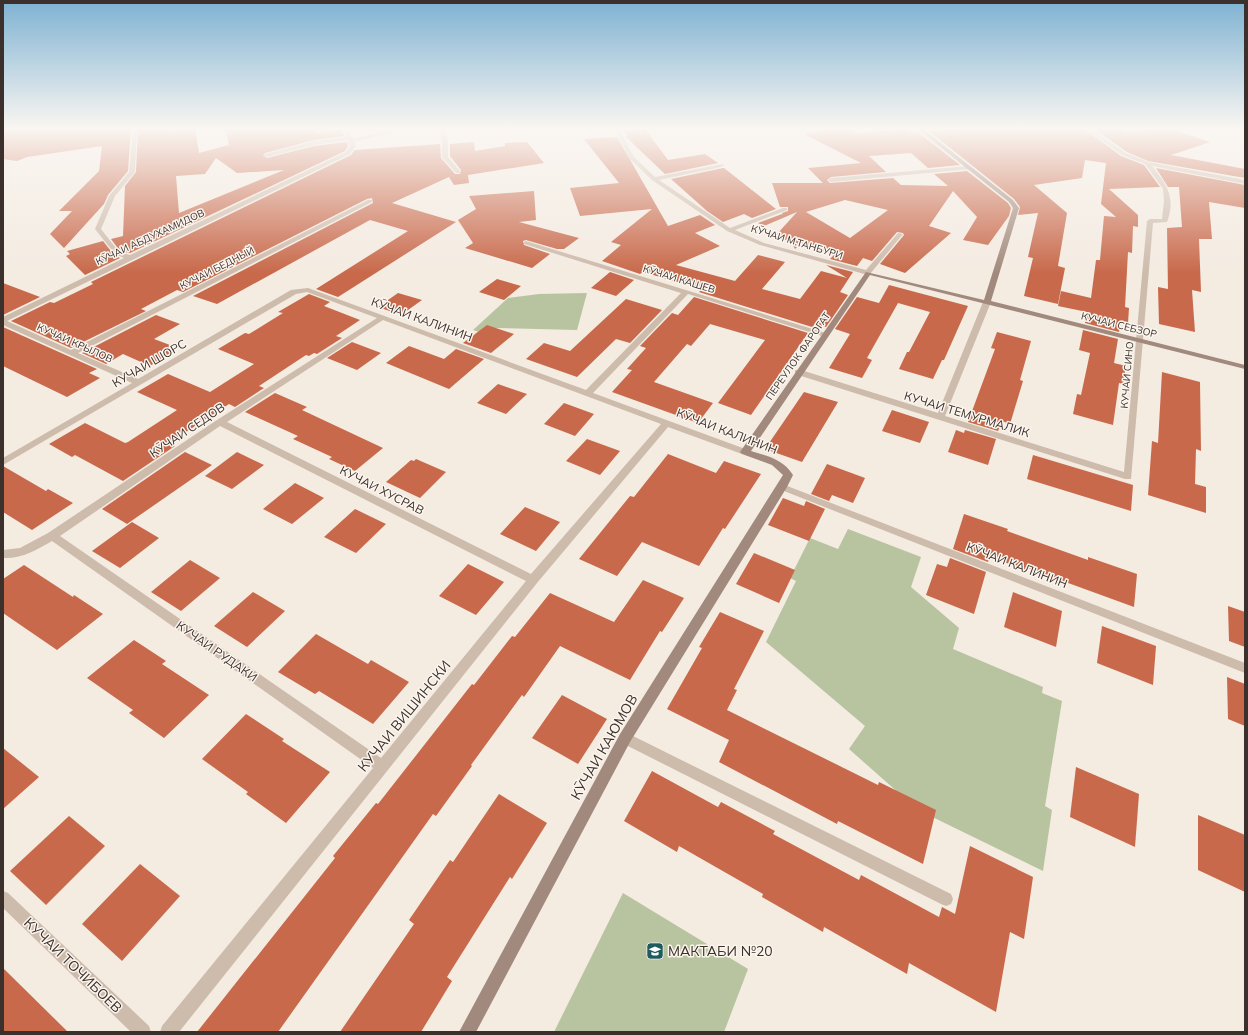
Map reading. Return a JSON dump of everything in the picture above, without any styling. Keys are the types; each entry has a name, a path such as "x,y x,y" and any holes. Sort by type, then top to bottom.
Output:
{"street":[{"path":"128,176 112,196 98,229 118,253 131,258"},
{"name":"КӮЧАИ АБДУХАМИДОВ","path":"3,321 300,176"},
{"name":"КӮЧАИ М.ТАНБУРИ","path":"651,176 729,230 762,244 868,273 988,302"},
{"path":"654,179 667,176"},
{"path":"831,180 874,176"},
{"path":"940,418 988,302 1016,208 1011,201 980,176"},
{"name":"КУЧАИ СИНО","path":"1128,477 1150,221 1165,221 1168,195 1166,186 1158,176"},
{"path":"1216,176 1245,182"},
{"name":"КУЧАИ БЕДНЫЙ","path":"73,352 370,201"},
{"path":"729,230 785,209"},
{"path":"868,273 900,234"},
{"name":"КӮЧАИ КАШЕВ","path":"526,243 825,334"},
{"name":"ПЕРЕУЛОК ФАРОГАТ","path":"745,452 798,372 868,273"},
{"name":"КӮЧАИ КАЛИНИН","path":"308,290 780,465 786,470 788,475 782,487 1245,668"},
{"name":"КУЧАИ ШОРС","path":"3,462 294,292 308,290"},
{"path":"588,393 686,292"},
{"name":"КУЧАИ СЕБЗОР","path":"988,302 1245,367"},
{"name":"КӮЧАИ СЕДОВ","path":"3,554 13,555 29,550 52,536 220,422 382,318"},
{"name":"КУЧАИ КРЫЛОВ","path":"3,321 139,383"},
{"name":"КУЧАИ ТЕМУРМАЛИК","path":"798,372 1128,477"},
{"name":"КУЧАИ ХУСРАВ","path":"220,422 533,580"},
{"name":"КУЧАИ ВИШИНСКИ","path":"168,1032 533,580 667,422"},
{"name":"КӮЧАИ КАЮМОВ","path":"467,1032 625,738 782,487"},
{"name":"КУЧАИ РУДАКИ","path":"52,536 382,766"},
{"path":"625,738 946,899"},
{"name":"КУЧАИ ТОЧИБОЕВ","path":"3,898 143,1032"}],"green space":[{"path":"587,293 577,330 496,328 488,335 473,330 508,298 539,294"},
{"path":"848,529 921,557 911,587 959,628 953,649 1043,687 1042,693 1062,701 1045,806 1052,810 1043,871 918,810 849,749 865,726 766,642 796,581 790,578 810,538 838,549"},
{"name":"МАКТАБИ №20","path":"623,893 748,969 724,1032 554,1032"}],"building":[{"path":"94,176 124,176 108,195 104,204 64,248 50,234 72,211 59,211"},
{"path":"133,176 176,176 179,213 269,176 292,176 130,253 120,251 111,239 123,236 125,186"},
{"path":"307,176 468,176 469,183 454,185 449,177 392,203 456,222 338,297 316,289 408,231 370,220 217,304 193,296 373,203 372,198 367,199 183,292 177,290 141,309 146,311 71,348 11,321 50,302 54,303 93,284 91,282"},
{"path":"614,176 640,176 668,226 700,215 715,225 695,233 720,246 676,265 735,281 758,255 785,262 762,289 800,299 821,271 847,278 826,265 853,272 840,292 848,295 826,327 815,324 812,327 699,292 702,289 643,272 640,274 602,261 621,245 611,242 652,209 580,216 570,188 619,183"},
{"path":"684,176 735,176 776,209 752,218 744,214 723,222 707,211 671,179"},
{"path":"816,176 839,176 831,177 827,180 830,183 893,178 901,185 948,186 937,176 974,176 1008,203 1011,208 1009,216 988,245 963,240 977,217 953,191 929,226 951,233 905,273 880,264 904,235 903,233 897,232 872,261 863,258 857,266 830,259 834,255 801,243 795,249 793,245 777,234 797,212 764,226 758,223 782,214 783,215 782,213 788,211 788,207 780,207 772,183 823,183","holes":["845,200 888,210 850,238 806,212"]},
{"path":"986,176 1082,176 1082,178 1034,185 1067,213 1058,266 1065,268 1058,304 1024,296 1033,258 1028,257 1038,213 1018,215 1020,207 1014,199"},
{"path":"1104,176 1152,176 1160,187 1109,189 1138,215 1138,227 1133,226 1132,253 1128,252 1125,307 1129,308 1128,323 1121,321 1119,332 1085,323 1087,312 1058,306 1061,291 1091,298 1096,260 1100,260 1104,216 1116,217 1101,204"},
{"path":"1161,176 1199,176 1245,185 1245,208 1209,202 1212,239 1199,239 1201,292 1192,290 1195,332 1159,324 1158,287 1168,289 1167,228 1182,227 1179,187 1168,187"},
{"path":"534,191 536,220 519,222 579,238 564,249 557,249 526,240 523,241 524,245 550,254 532,268 465,248 473,243 458,220 476,209 469,196"},
{"path":"103,241 114,255 120,258 85,275 66,256 70,254 67,251"},
{"path":"610,272 634,280 616,296 591,288"},
{"path":"497,279 521,286 504,300 479,292"},
{"path":"3,283 40,297 3,315"},
{"path":"889,285 968,306 944,360 942,360 933,379 899,369 930,312 898,303 867,358 872,360 862,378 829,368 850,334 835,329 857,297 879,303"},
{"path":"398,293 422,300 401,315 378,307"},
{"path":"309,294 330,302 324,306 360,320 336,336 342,338 317,354 314,353 309,356 306,355 259,386 264,388 235,407 229,404 169,443 175,446 123,481 75,455 72,457 49,444 85,423 125,443 128,442 177,410 137,392 168,374 210,392 254,364 218,349 245,333 249,334 283,313 278,312"},
{"path":"694,297 808,333 751,415 718,403 765,340 710,324 691,346 687,344 654,382 713,403 698,423 612,392 632,370 627,369 646,348 640,346 672,313 678,315"},
{"path":"626,299 662,310 630,343 616,339 577,377 526,359 544,343 570,351"},
{"path":"156,315 180,324 154,339 178,348 150,366 123,354 106,364 82,353"},
{"path":"487,325 514,334 491,353 463,343"},
{"path":"3,327 97,369 89,373 100,378 67,397 3,366"},
{"path":"1083,330 1118,339 1114,363 1126,366 1123,384 1119,383 1113,425 1073,414 1077,394 1081,395 1090,353 1079,350"},
{"path":"997,332 1031,341 1020,380 1023,381 1010,424 1002,421 998,431 968,422 995,349 991,348"},
{"path":"352,342 381,353 357,370 327,358"},
{"path":"409,346 444,359 456,349 484,359 449,389 386,363"},
{"path":"1162,372 1200,382 1201,451 1196,449 1195,484 1206,487 1206,513 1148,495 1152,441 1158,443"},
{"path":"498,384 527,394 506,414 477,403"},
{"path":"804,392 838,402 802,462 765,449"},
{"path":"275,393 307,407 302,410 383,448 355,471 329,459 332,457 293,439 298,436 245,412"},
{"path":"564,403 594,414 575,436 544,424"},
{"path":"892,410 929,422 920,443 882,431"},
{"path":"956,430 964,433 965,430 996,439 988,465 948,452"},
{"path":"587,439 620,451 600,475 566,461"},
{"path":"185,452 212,465 127,524 102,509"},
{"path":"237,452 264,465 232,489 205,476"},
{"path":"668,454 716,473 724,461 761,474 725,529 723,528 699,566 642,542 617,576 579,559 630,496 634,497"},
{"path":"1033,455 1133,485 1131,511 1027,479"},
{"path":"416,459 446,472 420,498 386,482 411,460 414,461"},
{"path":"827,464 865,478 853,503 832,495 829,501 811,494"},
{"path":"3,466 46,491 48,489 73,503 32,530 3,512"},
{"path":"295,483 324,498 292,524 263,509"},
{"path":"783,498 804,506 806,501 825,509 809,541 768,525"},
{"path":"525,507 560,522 536,551 500,534"},
{"path":"355,509 386,524 356,553 324,537"},
{"path":"964,514 1008,529 1007,531 1088,560 1088,557 1137,574 1134,607 1027,568 1026,570 990,557 988,562 953,549"},
{"path":"132,522 159,538 120,568 92,551"},
{"path":"754,553 795,570 779,603 736,584"},
{"path":"950,558 986,572 974,614 926,595 937,564 947,567"},
{"path":"190,560 220,578 181,611 151,592"},
{"path":"468,564 504,582 476,615 439,596"},
{"path":"24,565 73,597 74,595 103,614 57,650 3,613 3,579"},
{"path":"643,580 684,598 662,632 660,631 630,680 560,646 524,697 522,695 436,816 433,814 278,1032 197,1032 335,858 333,856 376,803 378,804 472,684 474,685 512,636 515,637 550,593 614,622"},
{"path":"253,592 285,611 247,647 214,626"},
{"path":"1013,592 1062,611 1056,647 1004,627"},
{"path":"1228,606 1245,612 1245,647 1229,641"},
{"path":"720,612 764,631 734,689 737,690 727,710 878,785 879,782 936,810 923,864 838,821 837,824 719,762 729,740 667,709 702,648 699,647"},
{"path":"1102,626 1156,646 1153,685 1097,663"},
{"path":"316,634 368,664 371,660 409,682 373,724 319,691 315,694 278,672"},
{"path":"134,640 166,661 162,664 209,695 164,738 129,713 133,710 87,678"},
{"path":"1227,677 1245,684 1245,726 1228,719"},
{"path":"562,695 607,719 578,764 532,738"},
{"path":"246,714 284,739 282,741 330,772 286,823 246,794 248,792 202,759"},
{"path":"3,748 39,777 3,809"},
{"path":"1076,767 1139,794 1135,847 1070,817"},
{"path":"652,771 718,807 721,802 775,831 773,834 859,880 861,875 939,917 942,907 955,914 970,846 1033,877 1024,939 1010,932 996,1012 909,963 907,974 824,927 823,932 762,897 763,894 679,846 677,852 624,821"},
{"path":"499,794 547,823 512,879 510,877 447,977 452,981 421,1032 340,1032 414,924 409,920 450,860 453,862"},
{"path":"1198,815 1245,835 1245,892 1198,870"},
{"path":"69,816 105,846 46,905 10,871"},
{"path":"140,864 180,896 122,961 82,924"},
{"path":"3,968 68,1032 3,1032"}],"place":[{"name":"МАКТАБИ №20","path":"655,951"}]}
